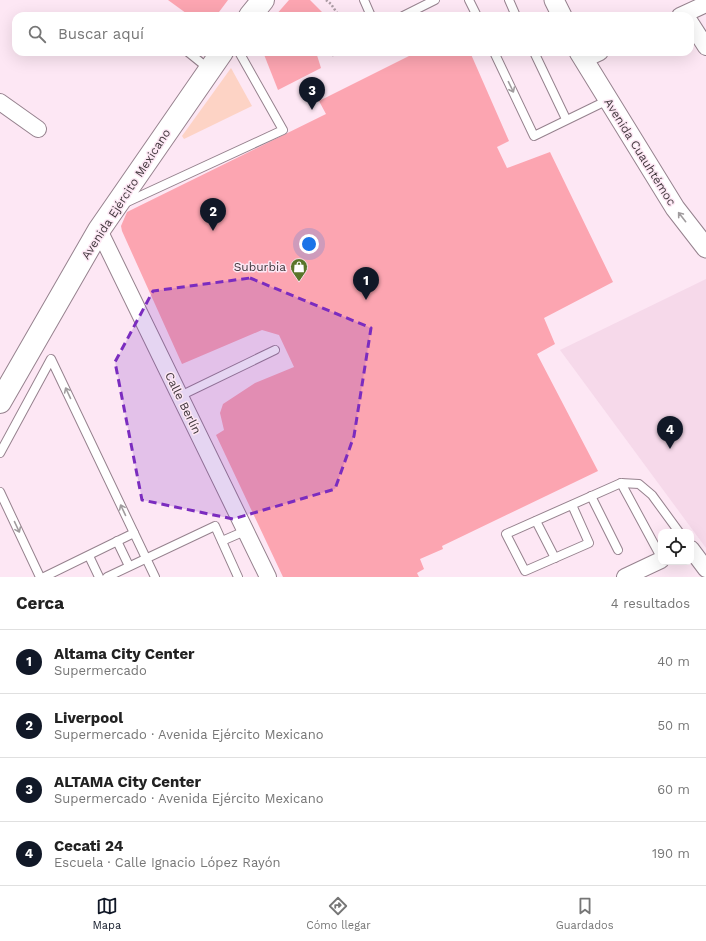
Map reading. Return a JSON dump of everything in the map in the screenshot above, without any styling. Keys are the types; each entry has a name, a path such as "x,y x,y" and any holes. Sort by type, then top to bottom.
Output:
{"main road":[{"path":"253,12 263,0"},
{"name":"Avenida Ejército Mexicano","path":"0,402 99,230 219,56"}],"street":[{"path":"554,0 560,12"},
{"path":"693,12 706,4"},
{"path":"694,30 706,47"},
{"name":"Avenida Cuauhtémoc","path":"581,56 675,208 706,248"},
{"path":"0,102 38,129"},
{"name":"Calle Berlín","path":"99,230 268,577"},
{"path":"694,553 706,568"},
{"path":"625,577 658,560"}],"lane":[{"path":"364,0 369,12"},
{"path":"412,12 435,0"},
{"path":"469,0 475,12"},
{"path":"508,0 514,12"},
{"path":"193,56 210,70"},
{"path":"113,209 283,130 241,56"},
{"path":"496,56 534,136 566,119 608,100"},
{"path":"536,56 566,119"},
{"path":"180,396 275,350"},
{"path":"0,453 52,358 155,577"},
{"path":"621,483 658,552"},
{"path":"572,505 589,543 525,571 506,534 621,483 639,484 652,494 676,529"},
{"path":"0,492 40,577"},
{"path":"592,496 618,550"},
{"path":"536,521 555,558"},
{"path":"107,577 215,526 238,577"},
{"path":"222,541 245,531"},
{"path":"44,577 58,574 134,533"},
{"path":"117,541 129,566"},
{"path":"89,556 99,577"}],"path":[{"path":"326,0 336,12"}],"highlighted area":[{"path":"250,278 371,328 354,436 335,489 233,519 142,500 115,362 153,291"}],"shaded area":[{"path":"231,68 252,106 184,139 182,136"},
{"path":"706,279 706,548 694,532 694,529 692,529 560,350"}],"building":[{"path":"168,0 228,0 219,12 184,12"},
{"path":"289,0 310,0 322,12 278,12"},
{"path":"265,56 317,56 321,68 278,90"},
{"path":"409,56 472,56 509,141 497,147 507,168 550,152 613,282 544,318 555,344 537,354 598,471 442,546 443,549 420,559 424,569 417,573 419,577 283,577 216,435 224,430 220,413 223,404 255,383 294,367 279,335 262,330 182,364 122,231 121,226 127,212 326,114 319,101"}],"place":[{"name":"ALTAMA City Center","path":"312,110"},
{"name":"Liverpool","path":"213,231"},
{"name":"Suburbia","path":"299,282"},
{"name":"Altama City Center","path":"366,300"},
{"name":"Cecati 24","path":"670,449"}]}
